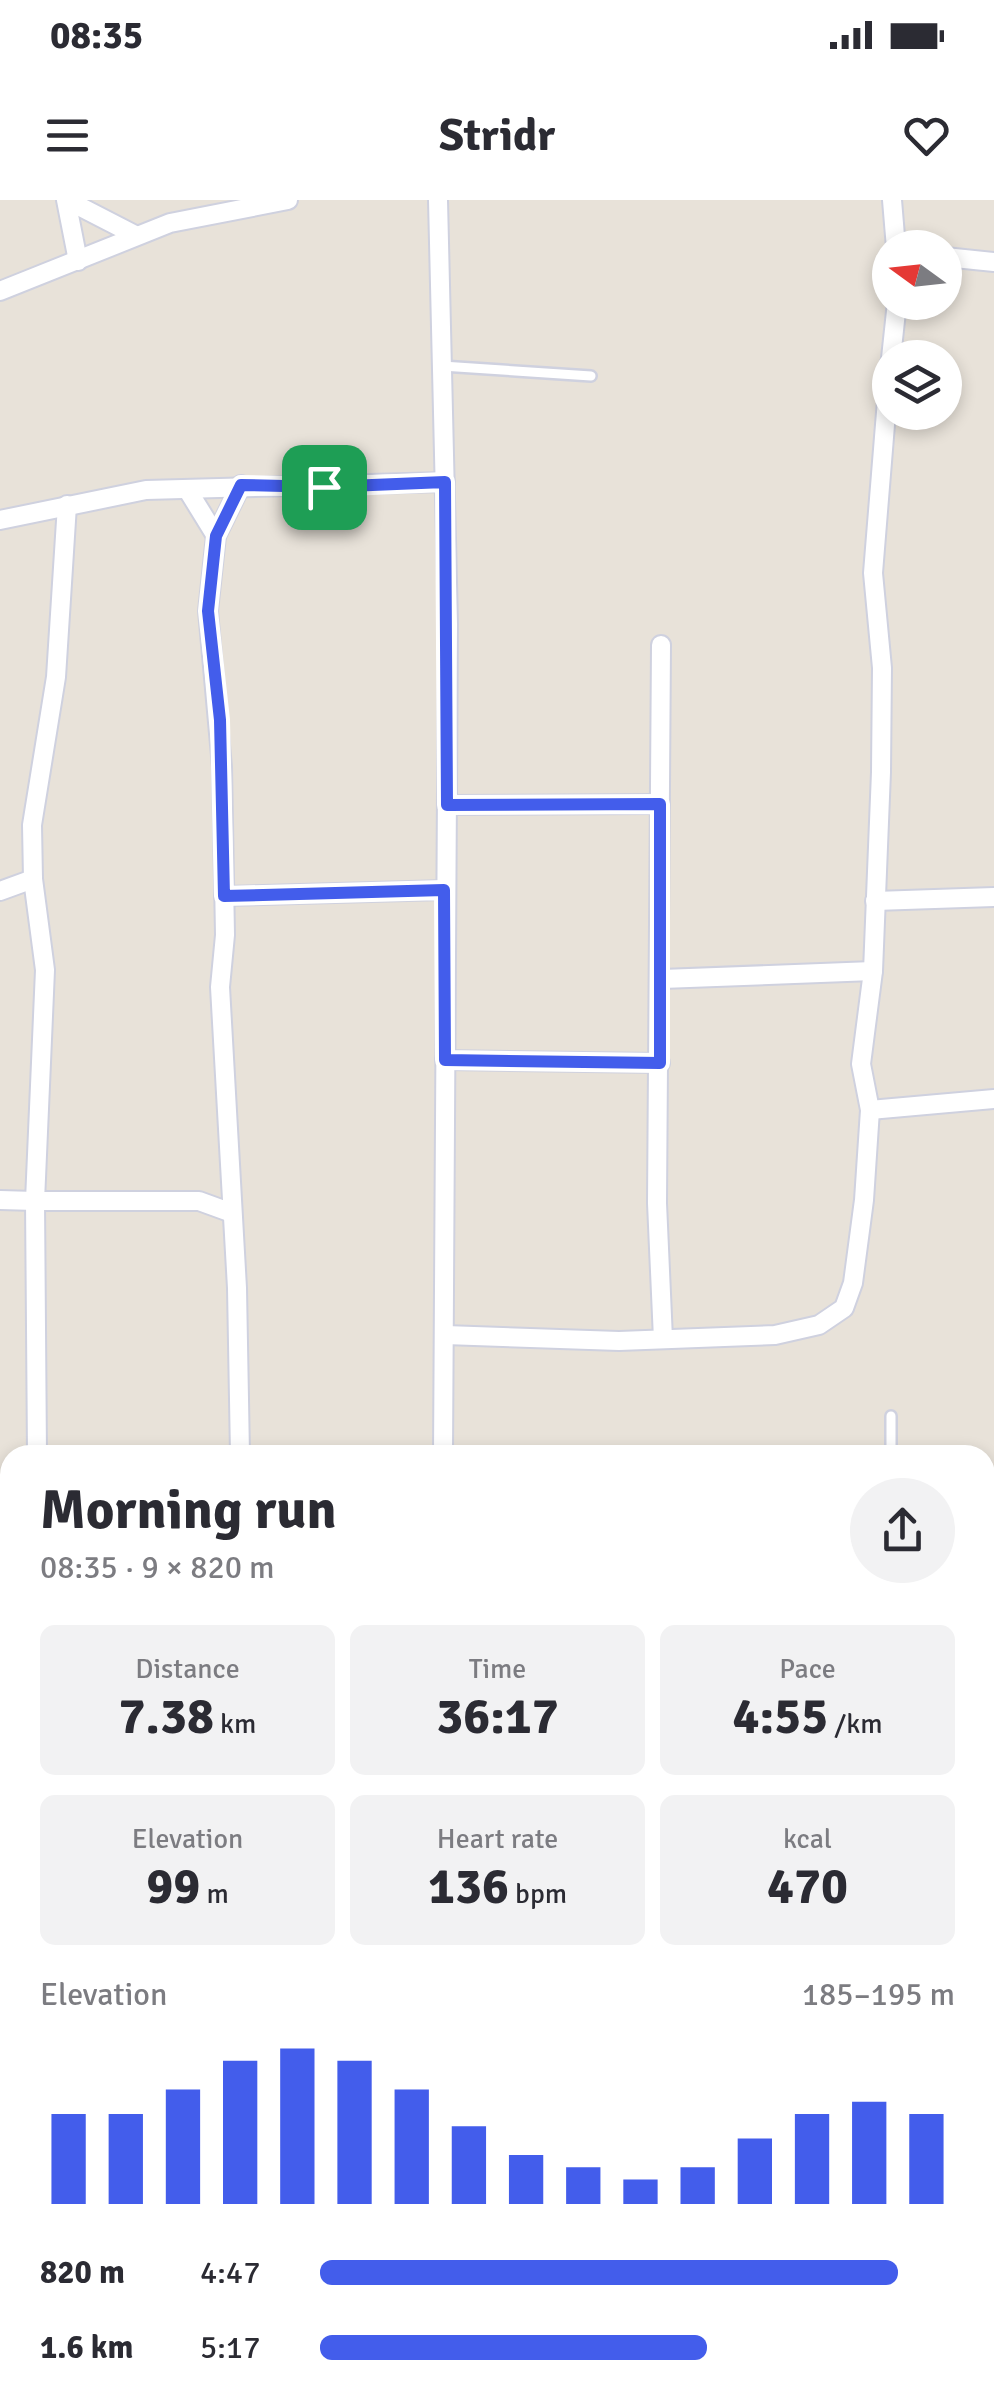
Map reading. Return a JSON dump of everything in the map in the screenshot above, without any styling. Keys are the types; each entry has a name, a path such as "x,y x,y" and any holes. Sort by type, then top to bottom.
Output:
{"street":[{"path":"67,200 135,235"},
{"path":"67,200 78,261"},
{"path":"0,291 135,235 201,215 288,200"},
{"path":"438,200 447,805 443,1445"},
{"path":"892,200 894,230"},
{"path":"962,259 994,262"},
{"path":"445,1335 663,1339 775,1335 820,1325 844,1308 853,1283 864,1200 870,1110 862,1064 873,971 882,668 874,574 885,430"},
{"path":"0,520 128,492 241,485 324,487 445,482"},
{"path":"240,1445 220,988 224,896 220,720 208,611 216,536 241,485"},
{"path":"187,489 216,536"},
{"path":"37,1445 35,1201 44,970 33,878 32,824 56,677 68,504"},
{"path":"661,645 658,1202 663,1339"},
{"path":"447,805 660,804"},
{"path":"0,890 33,878"},
{"path":"224,896 444,890"},
{"path":"875,902 994,897"},
{"path":"662,979 873,971"},
{"path":"445,1060 660,1063"},
{"path":"870,1110 994,1098"},
{"path":"199,1201 230,1180"},
{"path":"0,1200 199,1201 232,1213"}],"lane":[{"path":"442,366 591,376"},
{"path":"891,1416 892,1445"}],"route":[{"path":"445,482 447,805 660,804 660,1063 445,1060 444,890 224,896 220,720 208,611 216,536 241,485 324,487 445,482"}]}
